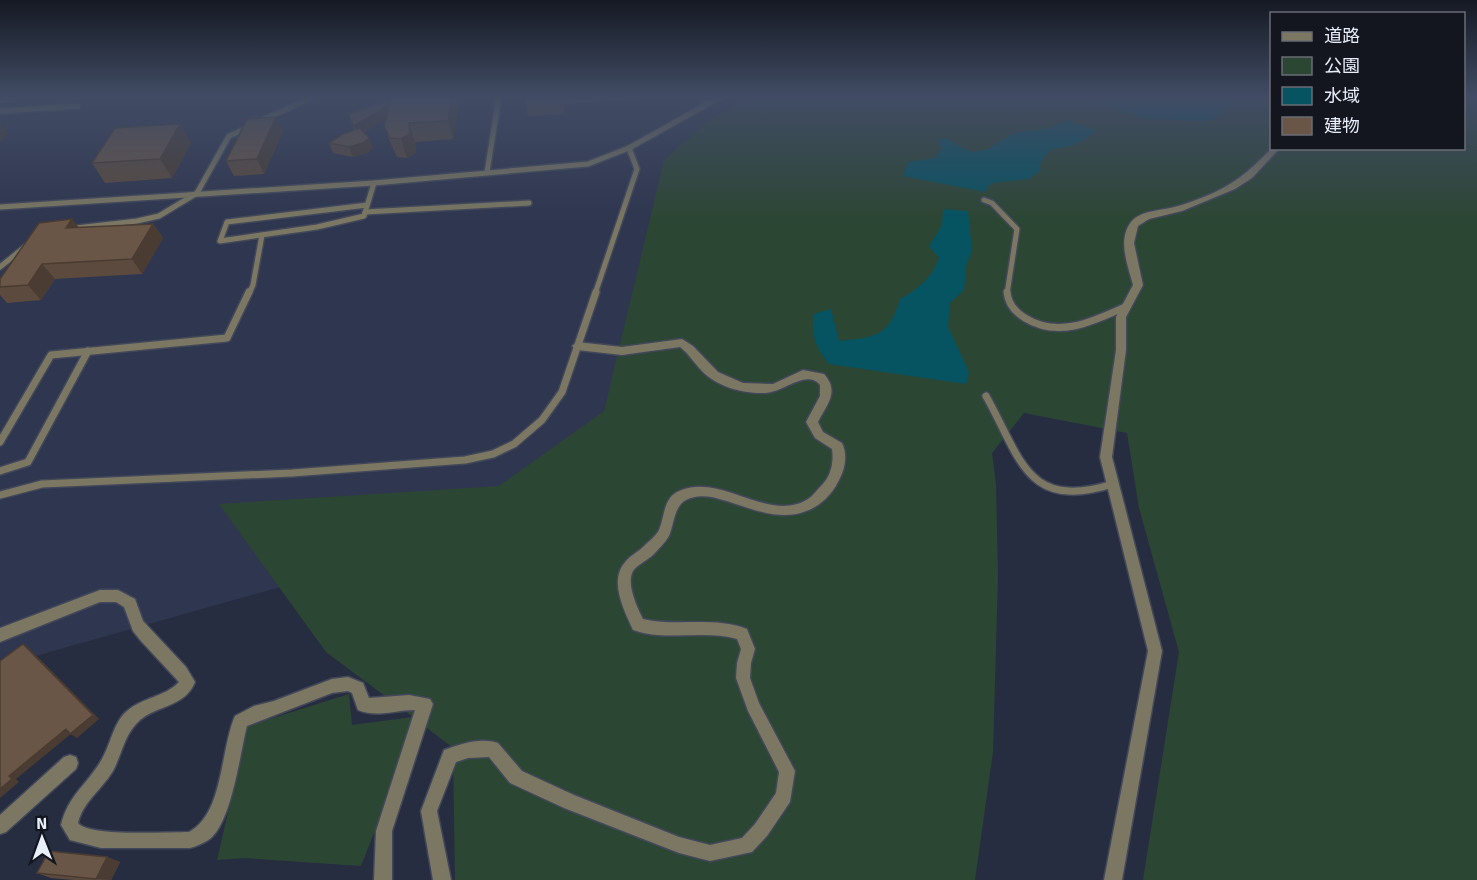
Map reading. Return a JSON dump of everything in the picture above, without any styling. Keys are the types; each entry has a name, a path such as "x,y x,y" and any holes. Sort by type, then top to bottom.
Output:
{"street":[{"path":"1113,880 1155,651 1106,457 1121,350 1121,316 1138,285 1130,259 1131,231 1139,220 1150,214 1167,213 1188,206 1240,183 1274,150"},
{"path":"442,880 429,811 450,756 468,750 492,749 516,777 570,802 679,845 710,852 746,846 761,830 784,796 787,771 753,706 743,678 748,649 742,634 728,628 652,629 638,625 628,603 625,579 627,568 663,535 674,502 685,494 710,492 754,506 789,511 822,497 837,475 840,454 838,446 819,435 812,422 825,396 826,384 820,377 803,374 781,386 763,388 734,386 708,372 690,348 682,343 622,351 577,346"},
{"path":"0,635 100,596 118,596 130,603 131,617 188,682 181,693 146,706 133,715 125,725 107,767 70,813 69,825 76,834 102,840 190,840 205,832 218,814 240,721 254,714 274,709 332,686 348,684 358,688 363,705 374,707 413,701 425,704 384,831 382,880"},
{"path":"0,826 70,763"}],"lane":[{"path":"72,229 159,216 197,193 229,138"},
{"path":"487,172 492,138"},
{"path":"0,207 374,183 588,164 629,148 647,138"},
{"path":"0,495 42,484 310,473 452,461 493,454 512,446 550,413 562,392 637,169 629,148"},
{"path":"367,205 227,222 220,241 317,227 364,216 374,183"},
{"path":"984,200 992,203 1017,228 1017,242 1006,290 1008,303 1030,323 1049,330 1072,328 1127,306"},
{"path":"365,212 529,203"},
{"path":"0,442 51,355 227,338 253,285 262,235"},
{"path":"0,267 30,243"},
{"path":"0,471 11,470 28,462 88,351"},
{"path":"986,396 1031,477 1053,490 1071,493 1093,491 1113,484"}],"shaded area":[{"path":"0,138 797,138 621,491 0,666"}],"green space":[{"path":"688,138 1270,138 1270,150 1465,150 1465,138 1477,138 1477,880 1143,880 1179,652 1139,508 1127,433 1024,413 992,453 996,484 998,575 993,752 975,880 455,880 453,748 418,721 361,866 244,858 217,860 248,726 349,694 352,725 413,717 326,652 219,504 499,486 604,411 664,160"}],"water":[{"path":"947,138 973,152 988,149 1006,138 1085,138 1074,145 1050,150 1039,164 1041,170 1029,179 991,183 985,192 903,176 908,162 935,158 941,149 938,140"},
{"path":"943,209 968,211 972,250 966,266 964,290 950,303 948,327 969,372 966,384 829,364 815,341 814,314 831,309 839,341 879,333 891,321 900,299 924,282 936,265 939,258 929,246 942,225"}],"building":[{"path":"108,138 172,138 160,159 92,163"},
{"path":"237,138 266,138 257,159 226,161"},
{"path":"337,138 369,138 363,143 349,147 329,143"},
{"path":"72,219 66,228 153,224 132,259 42,264 28,285 0,287 0,279 39,223"},
{"path":"23,644 93,715 70,734 66,729 9,776 12,779 0,789 0,661"},
{"path":"49,851 107,857 96,879 37,873"}]}
